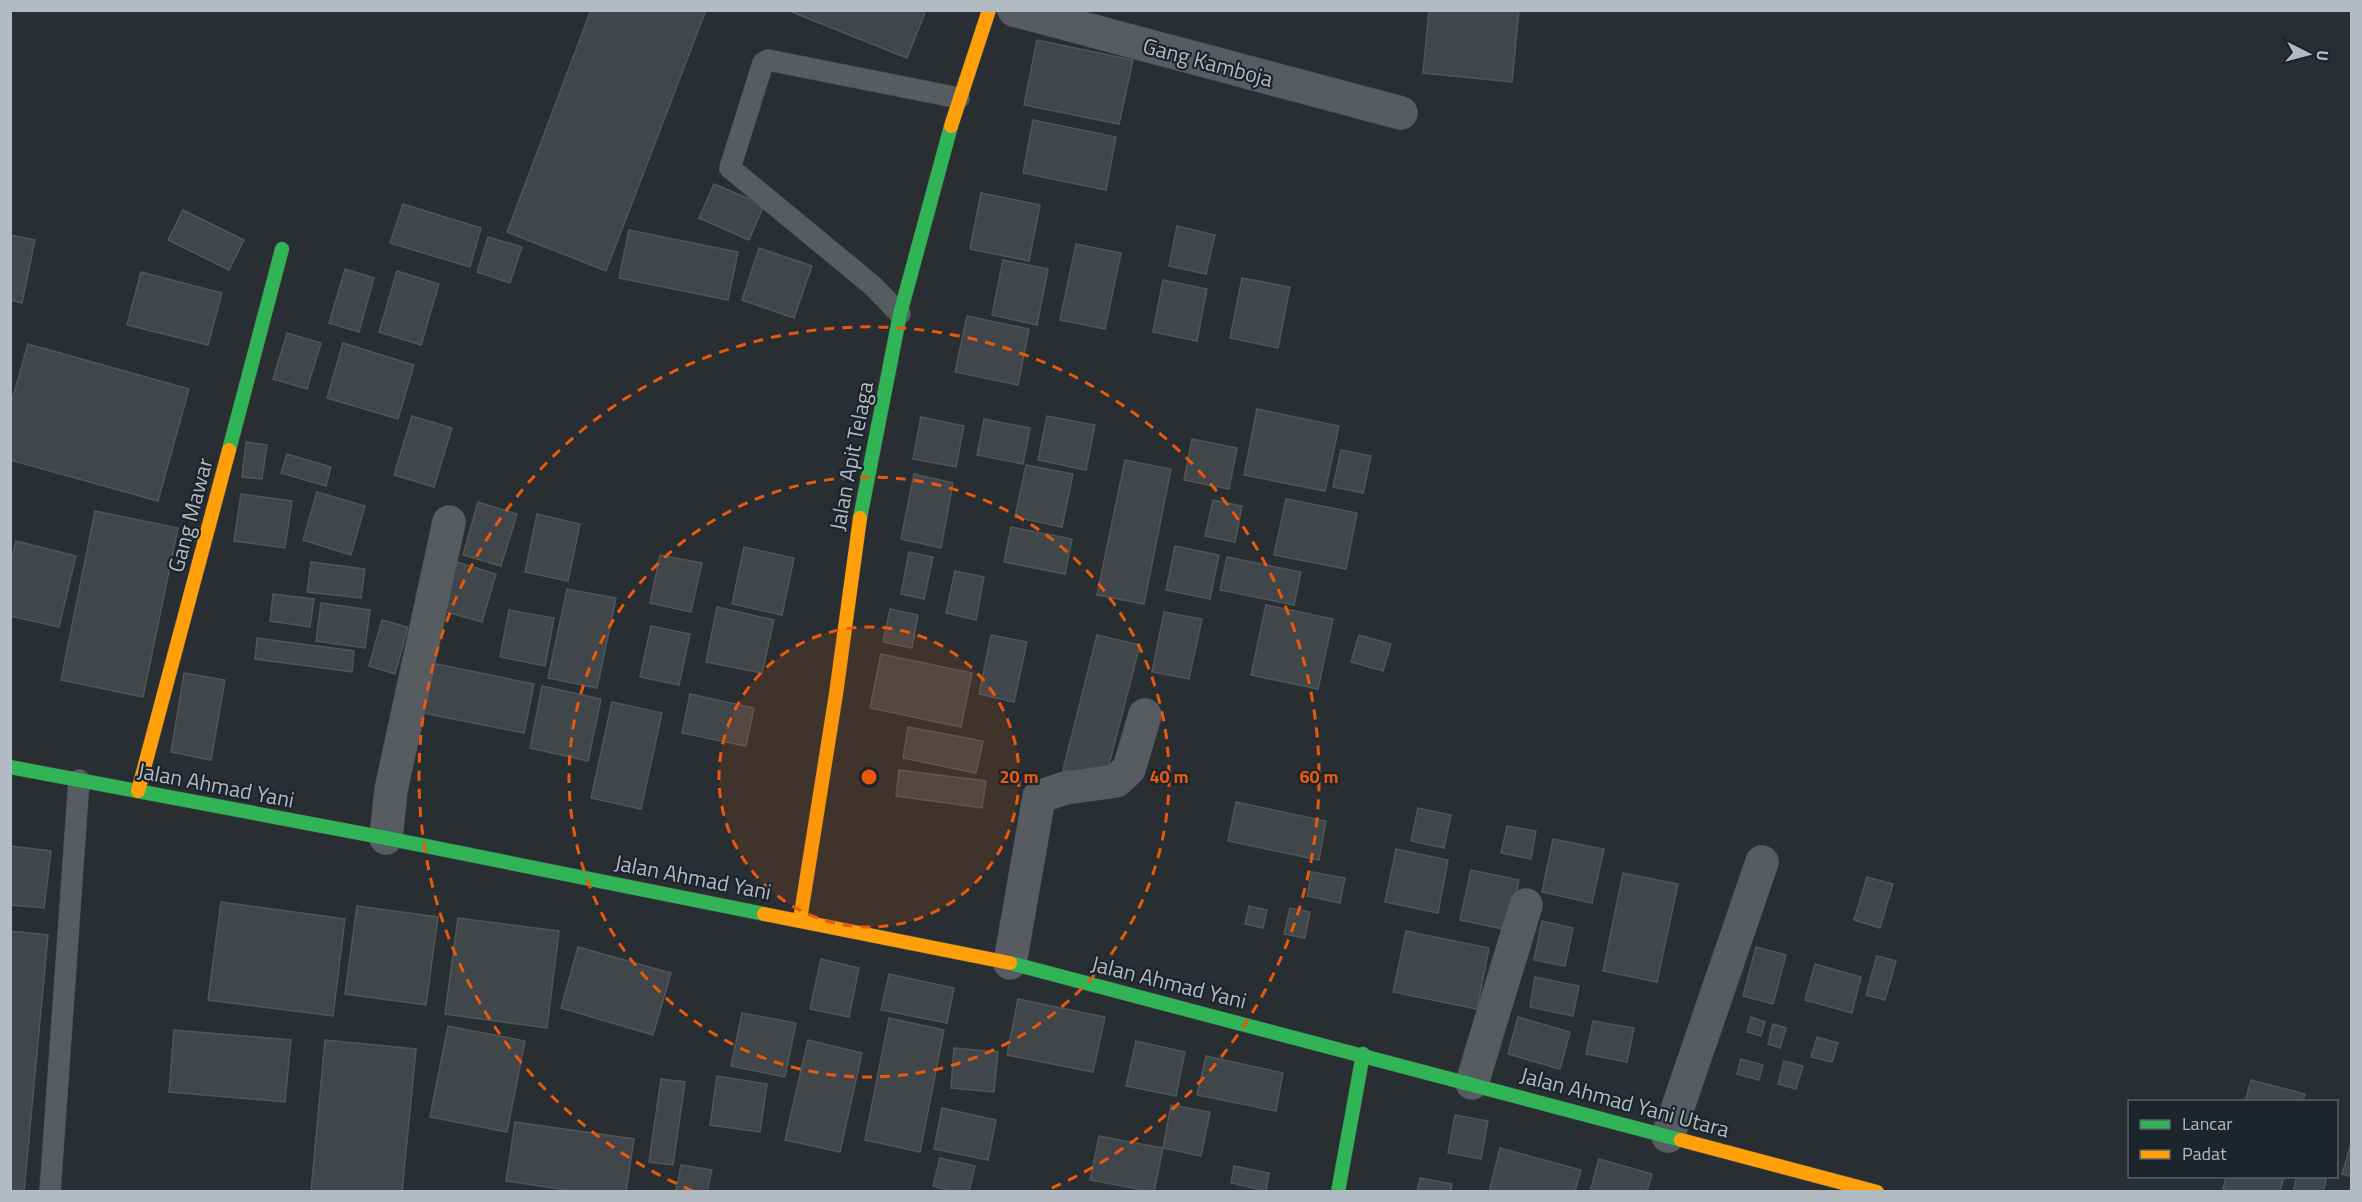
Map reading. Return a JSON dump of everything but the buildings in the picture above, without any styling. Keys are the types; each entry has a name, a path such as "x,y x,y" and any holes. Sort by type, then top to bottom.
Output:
{"main road":[{"name":"Jalan Apit Telaga","path":"800,920 836,694 856,537 900,314 959,98 989,10"},
{"name":"Gang Mawar","path":"138,791 282,249"},
{"name":"Jalan Ahmad Yani","path":"10,767 386,838 1010,963 1363,1054"},
{"name":"Jalan Ahmad Yani Utara","path":"1363,1054 1877,1191"},
{"path":"1338,1191 1363,1054"}],"street":[{"name":"Gang Kamboja","path":"1014,10 1401,113"},
{"path":"386,838 391,790 449,522"},
{"path":"1010,963 1040,797 1065,788 1116,781 1129,769 1145,714"},
{"path":"1668,1136 1762,861"},
{"path":"1472,1083 1526,905"}],"lane":[{"path":"900,314 873,286 730,168 763,63 768,60 959,98"},
{"path":"50,1191 79,780"}],"traffic: fast":[{"path":"860,518 900,314 951,126"},
{"path":"229,450 282,249"},
{"path":"10,767 386,838 764,914"},
{"path":"1010,963 1681,1140"},
{"path":"1338,1192 1363,1054"}],"traffic: slow":[{"path":"951,126 989,10"},
{"path":"138,791 229,450"},
{"path":"800,920 836,694 860,518"},
{"path":"764,914 1010,963"},
{"path":"1681,1140 1877,1192"}]}
